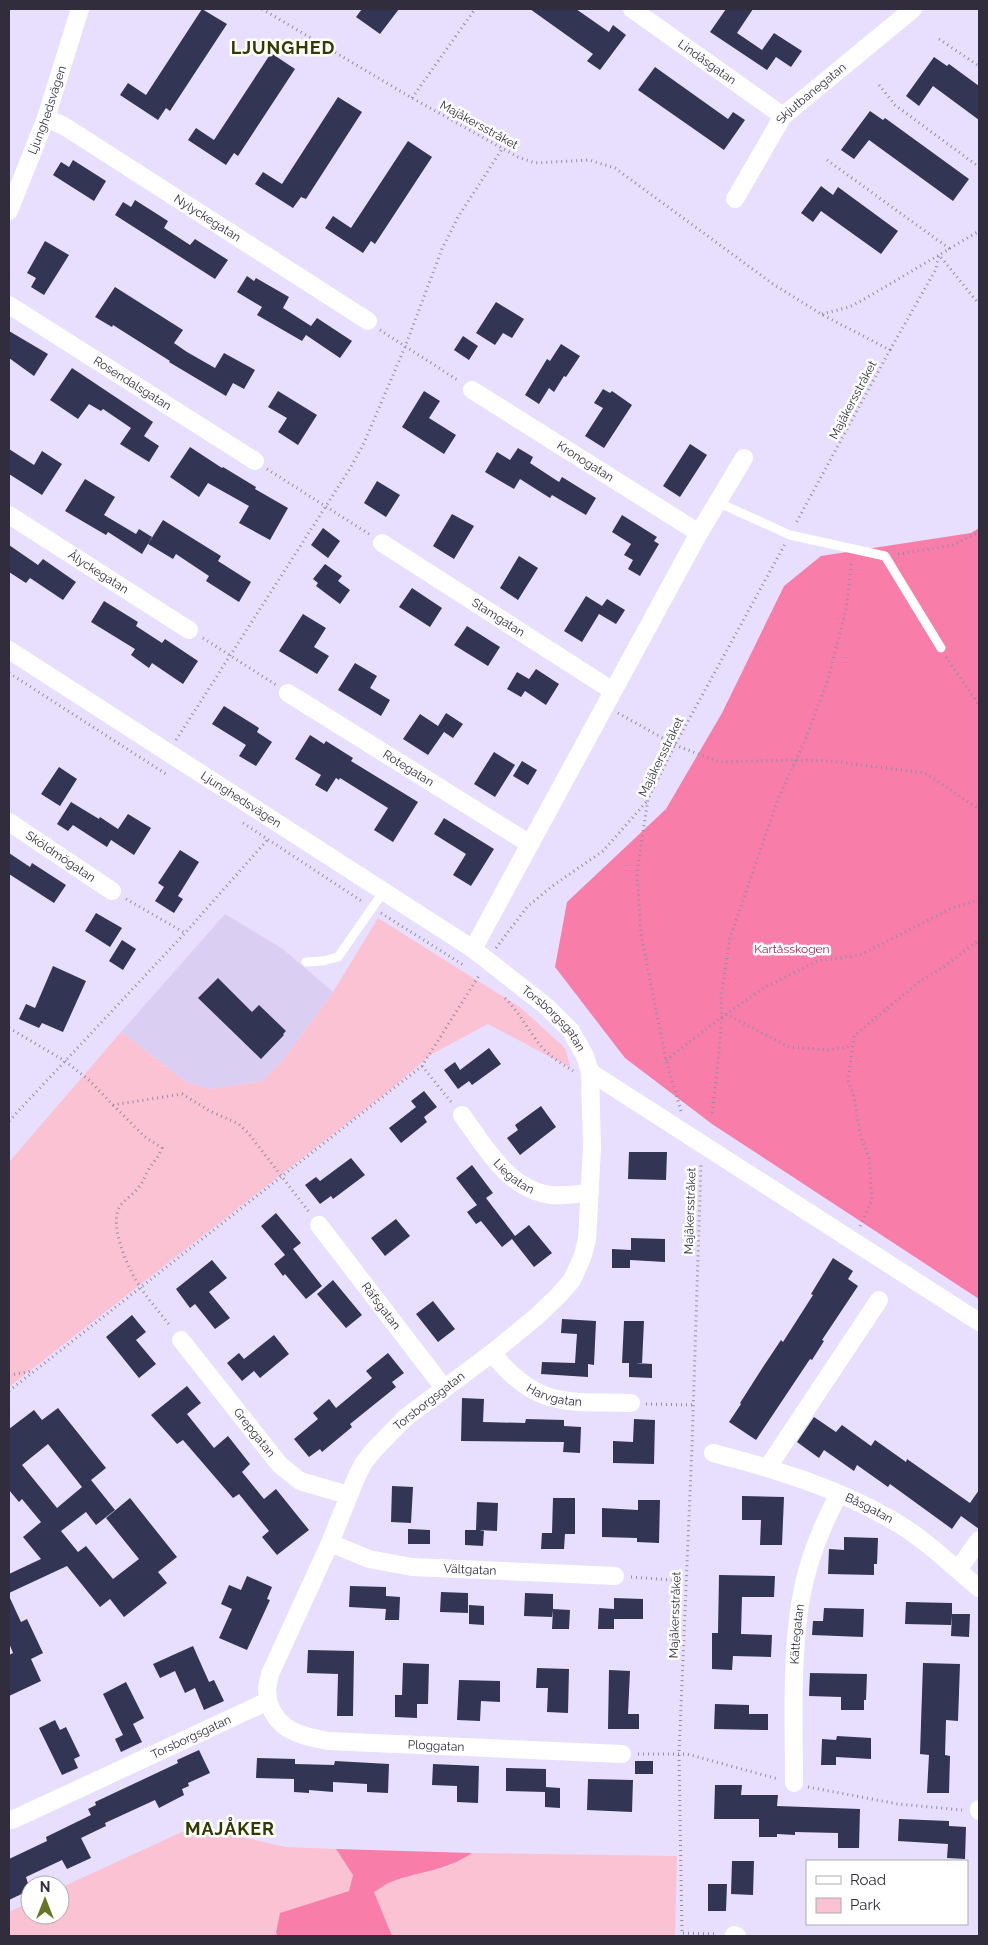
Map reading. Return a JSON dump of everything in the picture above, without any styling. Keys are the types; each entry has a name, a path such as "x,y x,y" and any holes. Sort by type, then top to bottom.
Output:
{"street":[{"name":"Ljunghedsvägen","path":"9,211 46,118 80,9"},
{"name":"Lindåsgatan","path":"632,9 783,116"},
{"name":"Skjutbanegatan","path":"735,199 783,116 912,9"},
{"name":"Nylyckegatan","path":"46,118 64,126 368,321"},
{"name":"Rosendalsgatan","path":"9,305 255,461"},
{"name":"Kronogatan","path":"472,390 699,533"},
{"path":"474,948 699,533 744,458"},
{"name":"Ålyckegatan","path":"9,515 189,630"},
{"name":"Stamgatan","path":"382,543 609,698"},
{"name":"Ljunghedsvägen","path":"9,650 474,948"},
{"name":"Rotegatan","path":"288,693 530,844"},
{"name":"Sköldmögatan","path":"9,822 112,891"},
{"name":"Torsborgsgatan","path":"12,1820 268,1701 267,1688 270,1674 330,1543 348,1495 363,1464 386,1435 405,1418 492,1353 558,1296 572,1280 582,1258 587,1240 592,1148 590,1072 585,1056 571,1031 547,1007 474,948"},
{"path":"590,1072 979,1322"},
{"name":"Liegatan","path":"462,1115 506,1173 529,1188 552,1195 590,1193"},
{"name":"Räfsgatan","path":"319,1225 444,1388"},
{"path":"768,1467 879,1300"},
{"name":"Grepgatan","path":"181,1340 280,1465 300,1481 348,1495"},
{"name":"Harvgatan","path":"492,1353 511,1375 542,1396 564,1401 631,1403"},
{"name":"Båsgatan","path":"713,1453 768,1467 839,1494 893,1520 925,1543 979,1588"},
{"name":"Kättegatan","path":"794,1783 795,1654 800,1604 816,1542 839,1494"},
{"path":"958,1570 979,1540"},
{"name":"Vältgatan","path":"330,1543 369,1559 412,1568 615,1576"},
{"name":"Ploggatan","path":"268,1701 276,1719 285,1727 296,1734 328,1741 622,1754"}],"lane":[{"path":"717,502 790,535 885,556 941,648"},
{"path":"306,962 323,961 338,956 384,890"}],"path":[{"name":"Majåkersstråket","path":"262,9 502,149 535,163 589,160 615,168 773,284 821,314 890,350 675,745 648,799 637,873 642,934 666,1060 677,1101 701,1159 679,1754 682,1935"},
{"path":"412,98 475,9"},
{"path":"940,39 979,66"},
{"path":"879,85 895,105 979,167"},
{"path":"168,752 327,506 364,443 406,347 442,249 463,208 502,149"},
{"path":"827,160 950,248"},
{"path":"821,314 849,307 861,301 979,231"},
{"path":"939,255 979,304"},
{"path":"890,350 936,269 939,255"},
{"path":"368,321 472,390"},
{"path":"255,461 382,543"},
{"path":"885,556 954,545 979,532"},
{"path":"712,1113 723,1015 721,997 730,938 778,799 828,680 839,640 851,577 852,550"},
{"path":"189,630 288,693"},
{"path":"941,648 979,705"},
{"path":"609,698 675,745 719,762 796,760 839,762 925,773 979,809"},
{"path":"9,1391 422,1066 488,960 527,907 551,887 603,851 648,799"},
{"path":"9,1121 185,933 281,824"},
{"path":"112,891 185,933"},
{"path":"666,1060 723,1015 762,989 817,961 860,955 952,908 976,901 979,902"},
{"path":"854,1241 872,1200 869,1158 860,1134 854,1097 848,1080 854,1036 919,982 945,966 979,940"},
{"path":"723,1015 789,1047 830,1050 852,1046"},
{"path":"9,1028 65,1061 90,1081 144,1136 162,1148 139,1187 121,1205 116,1219 116,1226 125,1256 140,1287 181,1340"},
{"path":"422,1066 462,1115"},
{"path":"113,1105 176,1095 188,1097 210,1111 240,1124 319,1225"},
{"path":"9,1376 34,1371"},
{"path":"631,1403 693,1405"},
{"path":"615,1576 685,1581"},
{"path":"682,1935 736,1936"}],"shaded area":[{"path":"225,914 283,949 333,992 284,1059 262,1081 211,1089 186,1082 121,1032"}],"green space":[{"name":"Kartåsskogen","path":"979,528 979,1299 712,1124 625,1058 555,967 567,902 666,809 722,713 784,586 821,556 971,533"},
{"path":"378,918 521,1008 565,1048 571,1068 488,1024 432,1054 391,1089 9,1387 9,1162 121,1032 186,1082 211,1089 262,1081 284,1059 333,992"},
{"path":"195,1826 285,1847 336,1849 353,1875 349,1891 281,1913 276,1933 278,1936 9,1936 9,1912 20,1907 20,1925 70,1925 70,1883"},
{"path":"336,1849 472,1853 452,1864 391,1882 374,1892 392,1936 278,1936 276,1933 280,1913 349,1891 353,1875"},
{"path":"472,1853 677,1856 675,1936 392,1936 374,1892 402,1878 443,1868"}],"building":[{"path":"202,9 227,24 170,111 166,108 158,120 120,95 128,83 146,95"},
{"path":"362,9 399,9 380,34 356,17"},
{"path":"530,9 576,9 609,32 613,25 626,35 600,70 587,61 593,54"},
{"path":"726,9 753,9 737,33 762,50 774,33 802,51 791,67 776,57 767,70 710,32"},
{"path":"271,53 295,69 238,156 234,153 226,165 188,140 196,128 214,140"},
{"path":"934,57 947,66 949,64 979,86 979,120 933,86 919,106 906,96"},
{"path":"655,67 728,119 733,112 745,120 724,150 638,90"},
{"path":"338,97 362,112 306,199 301,197 293,208 255,184 263,172 282,184"},
{"path":"870,111 883,120 885,118 969,179 953,201 869,140 854,159 841,150"},
{"path":"408,141 432,157 375,244 371,241 363,253 325,228 333,216 351,228"},
{"path":"73,160 106,181 94,201 53,175 61,162 69,167"},
{"path":"821,186 833,195 838,187 898,231 881,254 821,211 813,222 801,213"},
{"path":"135,200 168,221 164,228 190,245 195,239 228,260 215,279 115,215 123,202 131,207"},
{"path":"45,241 69,255 44,295 31,287 36,278 27,273"},
{"path":"247,276 254,281 256,278 289,297 283,308 311,326 317,318 352,341 340,358 306,335 302,341 257,315 262,307 237,292"},
{"path":"115,287 183,330 174,343 187,352 215,368 224,353 255,370 244,389 233,383 226,396 169,362 113,325 112,327 95,317"},
{"path":"496,302 524,319 512,338 503,333 495,345 476,333"},
{"path":"9,331 48,354 34,376 9,358"},
{"path":"463,336 478,346 469,360 454,350"},
{"path":"561,344 580,356 554,392 549,388 539,404 525,395 547,359 550,361"},
{"path":"72,368 153,422 144,436 159,446 149,462 120,444 131,428 103,409 101,411 89,404 78,419 50,400"},
{"path":"603,389 610,393 612,391 632,405 604,448 585,436 603,408 594,403"},
{"path":"278,391 317,415 298,445 278,432 287,418 268,407"},
{"path":"424,391 440,401 429,418 456,435 444,454 402,427"},
{"path":"690,444 707,455 680,497 663,486"},
{"path":"190,447 288,508 270,540 239,523 249,506 208,483 199,497 170,477"},
{"path":"518,448 533,457 530,463 559,482 562,477 596,498 586,515 552,495 550,498 520,479 514,489 485,472 497,452 510,460"},
{"path":"9,449 34,465 42,451 62,464 42,495 9,474"},
{"path":"85,479 115,497 104,515 136,534 139,529 152,537 142,554 108,532 106,535 65,511"},
{"path":"377,481 400,495 386,517 364,503"},
{"path":"452,514 474,526 454,559 433,546"},
{"path":"622,515 657,537 654,541 659,544 640,576 628,569 633,560 624,555 631,544 612,532"},
{"path":"163,520 221,556 218,561 251,582 239,602 206,581 209,576 176,554 173,559 148,544"},
{"path":"323,528 340,541 328,558 311,545"},
{"path":"9,545 38,565 43,559 76,582 63,600 30,578 26,583 9,572"},
{"path":"519,556 538,568 518,600 500,588"},
{"path":"325,564 342,576 338,581 350,590 340,604 316,586 318,583 313,579"},
{"path":"412,588 442,608 430,627 399,607"},
{"path":"586,596 602,606 607,599 625,610 616,624 599,614 582,642 564,631"},
{"path":"104,601 138,622 136,626 162,643 165,639 198,661 183,684 152,663 149,668 131,655 135,649 91,622"},
{"path":"303,614 326,628 314,647 329,656 317,674 279,651"},
{"path":"467,626 500,647 488,666 454,645"},
{"path":"355,663 377,676 370,688 390,700 381,716 338,690"},
{"path":"536,669 559,684 546,705 525,691 521,697 507,689 517,672 529,679"},
{"path":"224,706 259,728 257,732 272,742 256,766 239,756 246,745 212,724"},
{"path":"446,713 463,724 453,738 444,732 428,755 403,739 420,714 438,726"},
{"path":"310,735 324,744 326,741 353,758 351,761 418,802 393,842 374,830 388,808 340,778 339,780 336,778 327,792 315,785 321,775 295,759"},
{"path":"494,752 515,765 495,797 474,784"},
{"path":"522,761 537,770 528,785 513,776"},
{"path":"59,767 77,779 60,806 41,794"},
{"path":"71,802 118,829 128,814 151,828 134,855 111,840 107,847 73,825 68,831 57,824"},
{"path":"444,818 494,849 471,886 453,875 466,854 434,834"},
{"path":"180,850 199,862 178,896 183,899 174,913 155,901 164,887 158,883"},
{"path":"9,853 30,867 32,863 66,885 54,903 9,874"},
{"path":"96,913 122,928 110,947 85,931"},
{"path":"122,940 136,949 123,970 109,961"},
{"path":"53,966 86,981 63,1032 42,1023 39,1028 19,1019 26,1004 35,1008"},
{"path":"218,978 252,1012 259,1005 286,1031 261,1059 198,998"},
{"path":"489,1048 501,1064 472,1085 469,1081 458,1089 444,1070 455,1062 460,1070"},
{"path":"424,1091 437,1107 424,1117 427,1122 401,1143 389,1128 416,1107 411,1101"},
{"path":"541,1106 556,1127 520,1155 507,1138 518,1130 515,1125"},
{"path":"629,1152 667,1152 666,1180 628,1179"},
{"path":"351,1158 365,1175 333,1199 331,1196 320,1204 305,1185 316,1177 320,1181"},
{"path":"472,1165 493,1193 486,1198 515,1236 529,1225 552,1253 534,1267 512,1239 502,1247 481,1221 476,1224 467,1212 477,1205 456,1178"},
{"path":"276,1213 301,1243 293,1249 322,1286 306,1299 274,1264 285,1255 261,1226"},
{"path":"396,1219 410,1236 385,1256 371,1238"},
{"path":"631,1238 665,1239 665,1262 630,1260 630,1268 612,1268 612,1249 631,1250"},
{"path":"833,1258 853,1271 848,1279 858,1286 822,1340 824,1341 812,1360 810,1359 756,1440 729,1422 763,1367 781,1340 783,1342 813,1295 811,1294"},
{"path":"212,1260 227,1278 209,1292 230,1318 215,1329 195,1304 190,1308 176,1289"},
{"path":"333,1280 362,1315 346,1328 317,1294"},
{"path":"433,1301 455,1329 438,1342 416,1314"},
{"path":"132,1315 146,1332 136,1340 156,1364 139,1378 106,1337"},
{"path":"562,1319 596,1321 594,1365 588,1364 588,1377 541,1374 542,1362 575,1363 577,1334 561,1333"},
{"path":"624,1321 644,1321 642,1363 652,1364 652,1378 629,1377 629,1363 622,1363"},
{"path":"274,1335 289,1354 260,1378 254,1371 242,1381 227,1363 239,1353 244,1359"},
{"path":"388,1353 404,1373 392,1382 396,1387 350,1424 352,1427 322,1452 320,1449 309,1457 294,1439 318,1419 313,1413 329,1399 336,1408 372,1378 366,1371"},
{"path":"187,1386 201,1403 187,1414 214,1448 228,1436 250,1464 242,1472 264,1499 276,1489 309,1530 277,1555 262,1537 269,1531 239,1494 233,1498 183,1440 177,1444 151,1415"},
{"path":"462,1398 484,1399 483,1422 525,1423 526,1419 564,1420 564,1426 581,1427 580,1453 563,1452 564,1442 461,1441"},
{"path":"58,1408 106,1468 91,1480 115,1510 96,1525 86,1512 61,1531 78,1552 86,1546 113,1579 139,1559 106,1518 130,1498 177,1557 158,1572 167,1583 124,1617 110,1599 100,1607 67,1566 9,1593 9,1574 41,1559 23,1537 41,1522 22,1499 19,1502 9,1490 9,1429 34,1410 42,1420","holes":["48,1444 82,1487 57,1508 22,1465"]},
{"path":"814,1417 836,1432 842,1425 871,1446 875,1440 906,1462 907,1459 970,1503 979,1490 979,1529 961,1516 952,1529 890,1484 888,1487 857,1465 854,1471 824,1450 819,1458 797,1442"},
{"path":"634,1419 655,1420 654,1464 613,1463 613,1441 633,1442"},
{"path":"392,1486 413,1487 411,1523 391,1522"},
{"path":"742,1496 784,1497 782,1545 760,1545 761,1520 742,1520"},
{"path":"553,1498 575,1498 575,1534 565,1534 564,1549 541,1549 542,1533 552,1533"},
{"path":"638,1500 660,1500 659,1543 637,1542 637,1538 602,1537 602,1508 638,1510"},
{"path":"477,1502 498,1503 497,1531 479,1530 484,1531 483,1546 465,1545 465,1530 476,1530"},
{"path":"408,1529 430,1530 430,1544 408,1544"},
{"path":"844,1537 878,1538 877,1564 874,1564 874,1575 828,1574 829,1549 844,1550"},
{"path":"719,1575 775,1576 774,1597 742,1597 741,1634 772,1635 771,1657 733,1656 732,1670 712,1669 712,1633 718,1633"},
{"path":"247,1576 272,1587 267,1599 270,1600 247,1650 219,1638 232,1609 221,1604 229,1585 241,1590"},
{"path":"350,1586 386,1587 386,1596 400,1597 399,1620 385,1620 386,1609 349,1607"},
{"path":"441,1592 468,1593 468,1613 440,1612"},
{"path":"525,1593 553,1594 553,1609 570,1610 569,1629 552,1629 553,1610 552,1617 524,1616"},
{"path":"9,1596 21,1622 27,1619 43,1653 31,1659 41,1681 9,1696 9,1655 13,1653 9,1643"},
{"path":"614,1598 643,1599 643,1619 614,1619"},
{"path":"906,1602 952,1603 952,1625 905,1624"},
{"path":"469,1605 484,1606 484,1625 469,1624"},
{"path":"599,1608 614,1609 614,1629 598,1629"},
{"path":"824,1608 864,1609 863,1637 812,1635 813,1621 823,1621"},
{"path":"952,1614 970,1614 969,1637 951,1636"},
{"path":"193,1646 209,1682 214,1680 224,1701 204,1710 195,1688 185,1693 175,1671 160,1678 153,1664"},
{"path":"308,1650 354,1651 353,1716 337,1716 338,1674 307,1673"},
{"path":"403,1663 429,1664 428,1704 417,1704 417,1718 395,1717 395,1695 402,1695"},
{"path":"923,1663 960,1664 958,1721 946,1720 945,1755 950,1756 949,1793 927,1793 929,1755 920,1754"},
{"path":"537,1668 569,1669 568,1713 547,1712 548,1688 536,1688"},
{"path":"609,1670 630,1671 628,1714 639,1714 639,1729 608,1729"},
{"path":"810,1673 867,1674 864,1710 841,1710 841,1697 809,1696"},
{"path":"459,1680 500,1681 500,1702 481,1701 480,1721 457,1720"},
{"path":"126,1682 144,1718 133,1724 142,1742 121,1752 115,1739 123,1735 103,1694"},
{"path":"715,1704 749,1705 749,1714 768,1714 768,1730 714,1729"},
{"path":"55,1720 60,1730 66,1727 80,1756 74,1759 78,1768 62,1775 39,1728"},
{"path":"837,1736 871,1738 871,1759 836,1757 836,1765 821,1765 822,1739 836,1740"},
{"path":"199,1750 210,1773 188,1783 189,1786 182,1789 184,1795 159,1808 155,1800 105,1823 106,1826 81,1838 91,1858 67,1869 62,1860 30,1875 20,1875 20,1895 9,1900 9,1859 47,1841 46,1837 91,1815 88,1809 96,1805 95,1802 178,1763 177,1760"},
{"path":"257,1758 295,1759 295,1764 334,1765 335,1761 389,1764 388,1793 367,1792 367,1784 333,1782 333,1792 309,1790 309,1793 294,1792 294,1779 256,1778"},
{"path":"635,1761 653,1761 653,1774 635,1774"},
{"path":"433,1764 479,1766 478,1803 457,1802 457,1786 432,1785"},
{"path":"506,1768 546,1769 546,1787 560,1788 560,1808 545,1807 545,1792 506,1791"},
{"path":"588,1779 633,1780 632,1812 587,1810"},
{"path":"715,1785 742,1785 741,1795 778,1795 777,1806 860,1809 859,1848 838,1848 838,1833 795,1832 795,1835 777,1834 777,1837 759,1837 759,1819 714,1819"},
{"path":"899,1819 949,1821 949,1826 966,1827 965,1859 947,1858 948,1844 898,1841"},
{"path":"732,1861 754,1861 753,1895 731,1894"},
{"path":"708,1884 727,1884 726,1911 708,1911"}],"district":[{"name":"LJUNGHED","path":"283,47"},
{"name":"MAJÅKER","path":"230,1828"}]}
